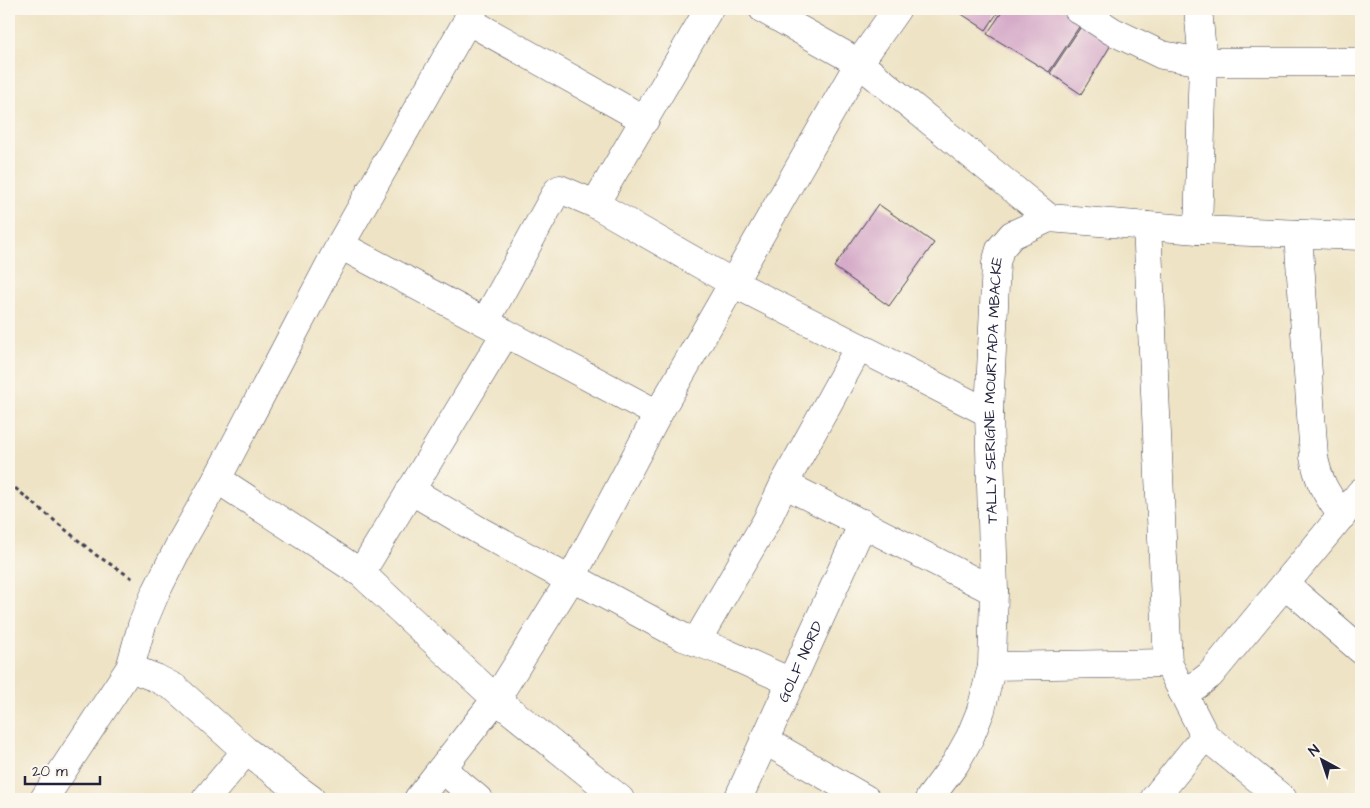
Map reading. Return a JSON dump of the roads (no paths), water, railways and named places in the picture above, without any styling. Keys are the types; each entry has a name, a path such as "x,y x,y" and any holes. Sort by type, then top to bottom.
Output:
{"street":[{"path":"595,204 709,9"},
{"path":"763,9 859,63 1049,218"},
{"path":"418,799 496,699 571,578 658,414 859,63 897,9"},
{"path":"1078,9 1120,35 1162,54 1203,62 1361,62"},
{"path":"1198,9 1203,62 1198,230"},
{"path":"44,799 130,668 142,625 181,542 217,479 340,245 471,14 645,120"},
{"path":"361,573 410,490 495,328 556,191 560,189 595,204 733,283 989,413"},
{"name":"TALLY SERIGNE MOURTADA MBACKE","path":"929,799 955,764 970,737 981,710 992,666 994,591 989,413 997,255 1006,240 1012,235 1049,218 1198,230 1361,236"},
{"path":"1147,226 1168,663 1205,736 1284,799"},
{"path":"1298,234 1314,458 1323,489 1342,516"},
{"path":"340,245 658,414"},
{"path":"696,642 767,520 784,484 859,347"},
{"path":"217,479 361,573 496,699 620,799"},
{"path":"784,484 994,591"},
{"path":"410,490 480,531 683,637 724,652 791,682"},
{"path":"1182,691 1197,685 1210,675 1361,492"},
{"name":"GOLF NORD","path":"738,799 863,523"},
{"path":"1286,584 1361,650"},
{"path":"992,666 1168,663"},
{"path":"130,668 175,688 246,751 311,799"},
{"path":"1154,799 1205,736"},
{"path":"764,740 866,799"},
{"path":"206,799 246,751"},
{"path":"442,769 478,799"}]}
